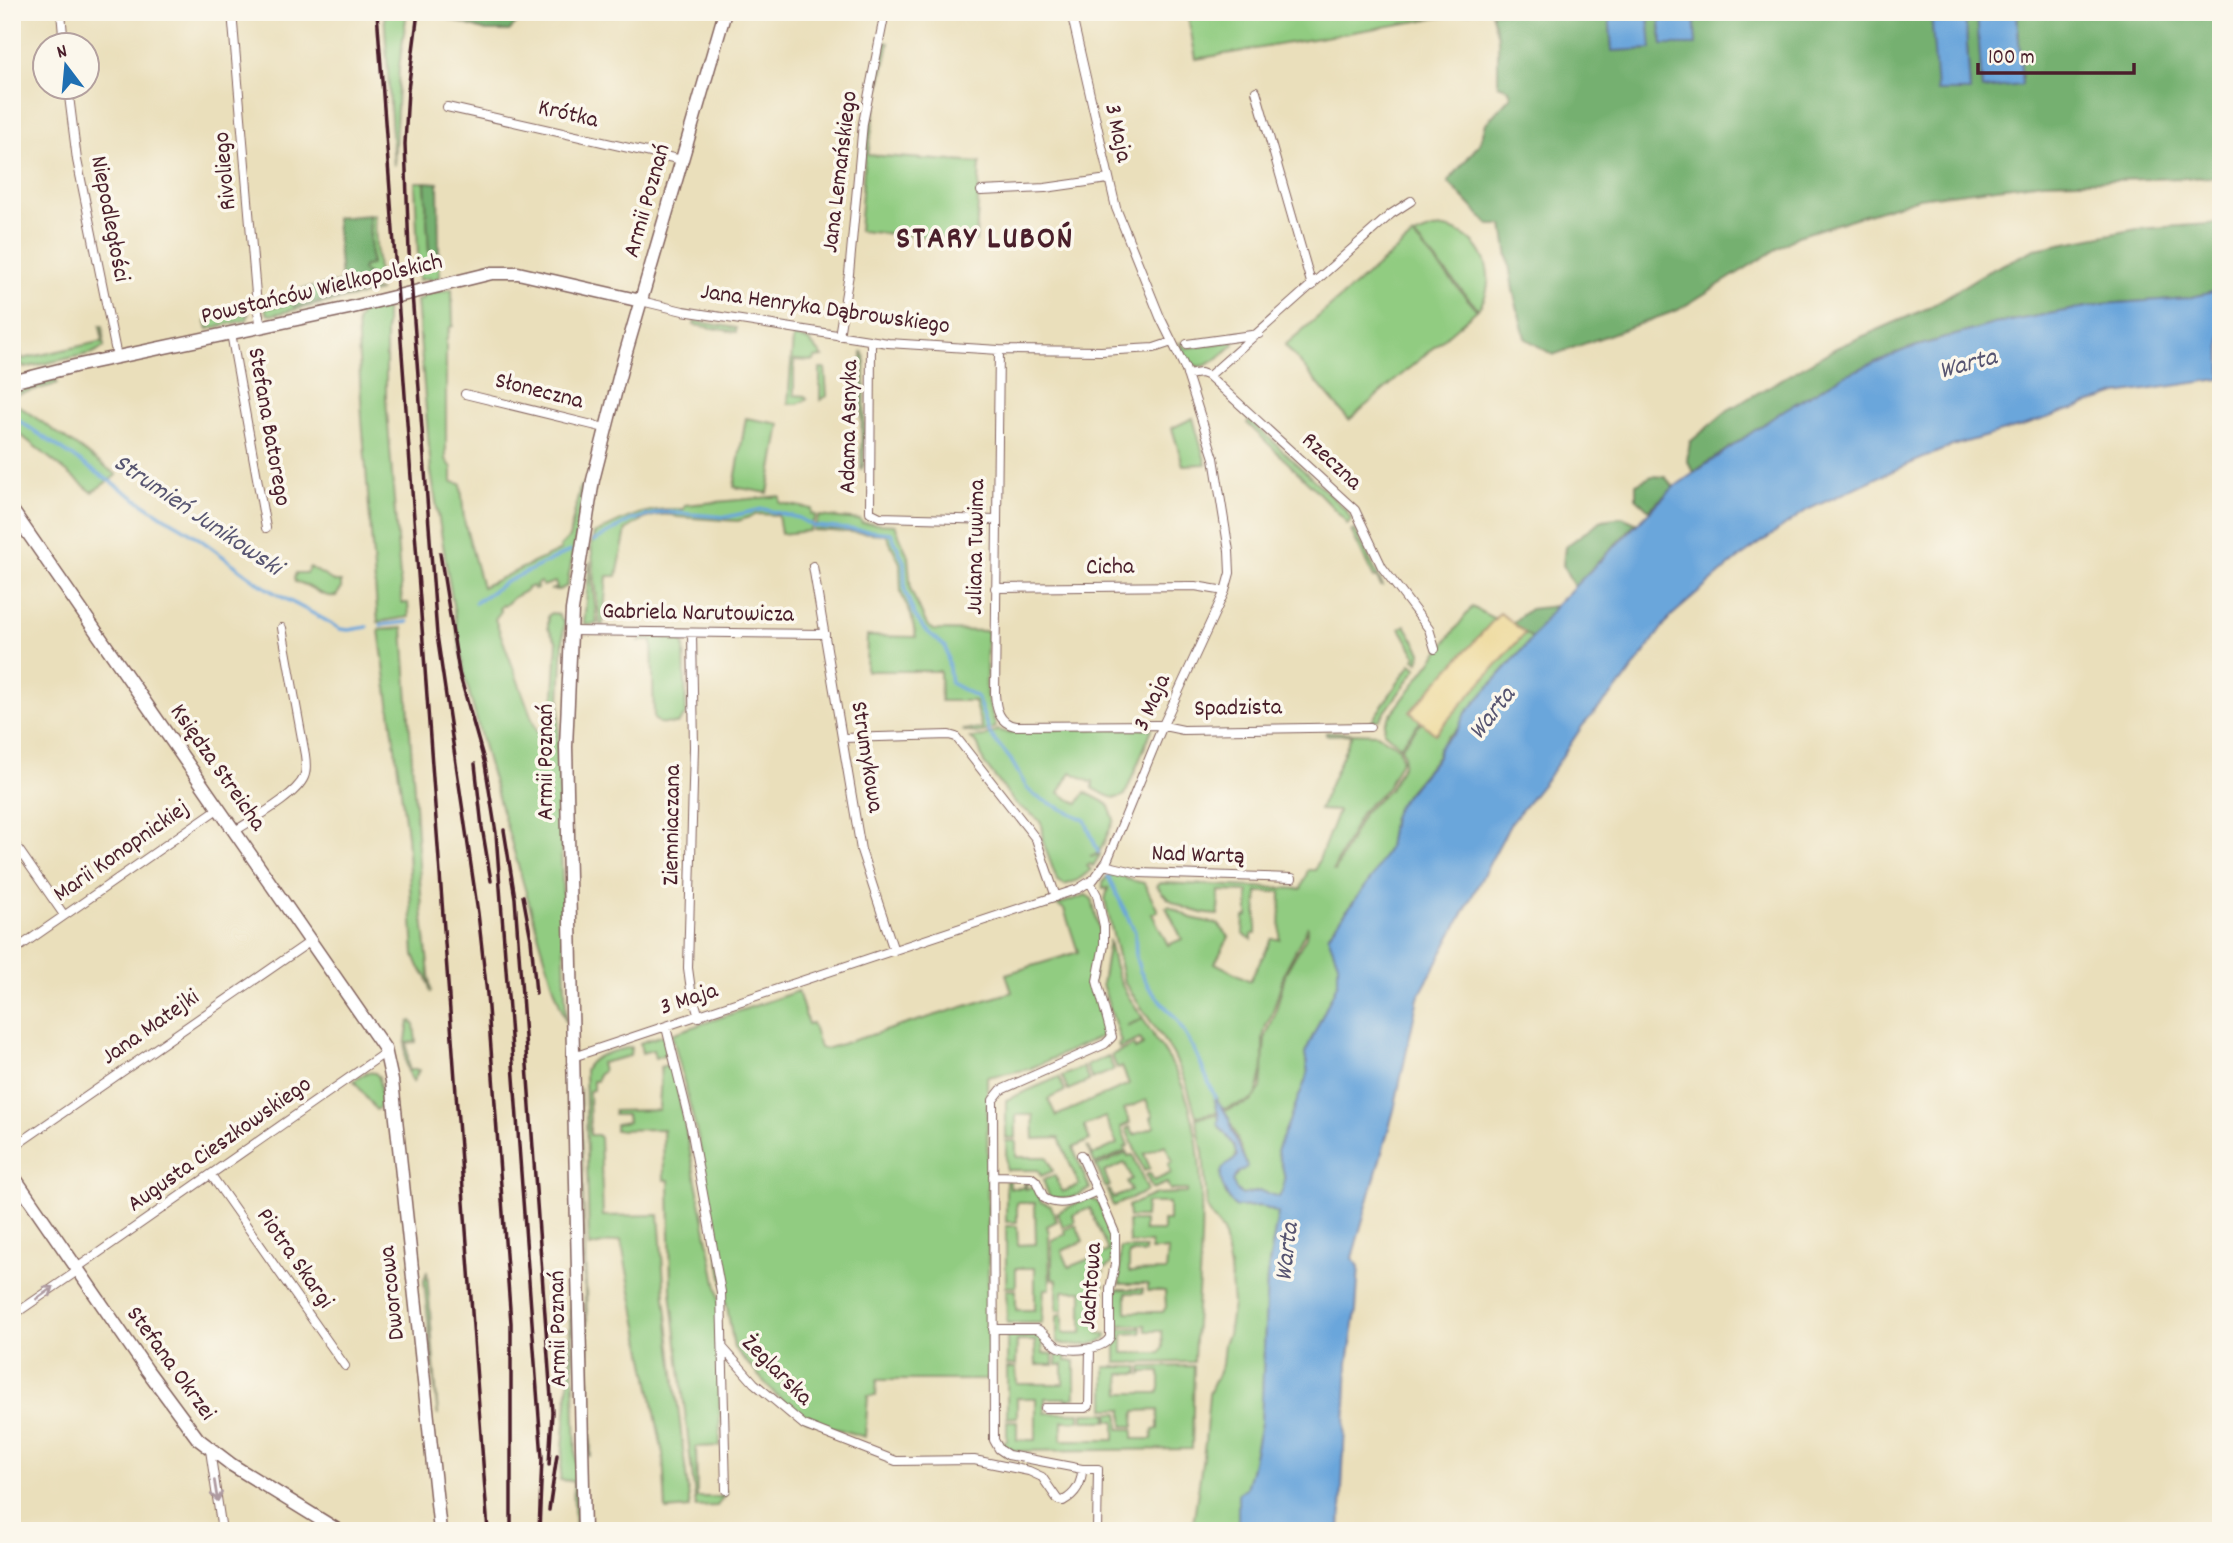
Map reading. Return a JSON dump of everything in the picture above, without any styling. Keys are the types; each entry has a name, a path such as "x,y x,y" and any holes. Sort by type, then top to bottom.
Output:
{"street":[{"path":"61,12 63,32"},
{"name":"Rivoliego","path":"232,12 261,327"},
{"name":"Armii Poznań","path":"584,1531 566,747 570,631 584,523 605,428 725,12"},
{"name":"Jana Lemańskiego","path":"839,336 849,274 863,123 885,12"},
{"name":"3 Maja","path":"573,1057 1056,897 1090,883 1104,865 1163,725 1226,591 1230,561 1220,485 1211,448 1188,375 1131,249 1108,178 1071,12"},
{"path":"1256,91 1311,282"},
{"name":"Niepodległości","path":"70,102 77,160 117,357"},
{"name":"Krótka","path":"447,107 682,160"},
{"path":"981,191 1045,188 1108,178"},
{"path":"1188,375 1200,373 1209,376 1259,334 1311,282 1391,214 1411,201"},
{"name":"Powstańców Wielkopolskich","path":"12,382 496,272 536,277 641,301"},
{"name":"Jana Henryka Dąbrowskiego","path":"641,301 683,311 871,341 999,349 1101,351 1154,348 1172,342"},
{"name":"Stefana Batorego","path":"231,333 266,528"},
{"path":"1187,344 1259,334"},
{"name":"Adama Asnyka","path":"871,341 870,512 880,517 996,520"},
{"name":"Juliana Tuwima","path":"999,349 995,701 1003,721 1010,726 1023,726"},
{"name":"Rzeczna","path":"1209,376 1355,510 1382,567 1429,629 1435,649"},
{"name":"Słoneczna","path":"465,394 605,428"},
{"name":"Księdza Streicha","path":"12,510 386,1052"},
{"name":"Strumykowa","path":"813,566 861,850 894,951"},
{"name":"Cicha","path":"995,588 1195,586 1226,591"},
{"path":"235,831 291,793 306,772 282,628"},
{"name":"Gabriela Narutowicza","path":"570,631 825,634"},
{"name":"Ziemniaczana","path":"692,634 694,737 688,975 699,1017"},
{"name":"Spadzista","path":"1023,726 1163,725 1183,730 1370,727"},
{"path":"844,738 937,735 956,737 1036,839 1056,897"},
{"name":"Marii Konopnickiej","path":"12,951 219,808"},
{"path":"12,839 64,915"},
{"name":"Nad Wartą","path":"1104,865 1139,873 1292,878"},
{"path":"1090,883 1097,895 1104,926 1104,945 1097,981 1112,1037 1105,1044 997,1093 993,1103 993,1329 995,1444 1008,1455 1082,1469 1098,1469 1097,1531"},
{"name":"Jana Matejki","path":"12,1148 311,940"},
{"name":"Żeglarska","path":"666,1027 691,1128 720,1285 723,1349 754,1383 804,1425 895,1461 974,1460 1029,1471 1042,1477 1058,1500 1063,1501 1082,1482 1082,1469"},
{"name":"Augusta Cieszkowskiego","path":"12,1316 386,1052"},
{"name":"Dworcowa","path":"386,1052 394,1091 440,1531"},
{"path":"993,1176 1031,1177 1036,1181 1044,1198 1054,1202 1074,1201 1097,1191 1081,1155"},
{"name":"Stefana Okrzei","path":"12,1174 187,1426 210,1450 339,1531"},
{"name":"Piotra Skargi","path":"211,1175 345,1366"},
{"name":"Jachtowa","path":"993,1329 1037,1329 1060,1348 1090,1348 1107,1344 1110,1337 1110,1289 1115,1264 1114,1228 1097,1191"},
{"path":"1045,1408 1089,1406 1090,1348"},
{"path":"723,1349 726,1490"},
{"path":"210,1450 222,1531"}],"green space":[{"path":"384,12 407,12 399,67 394,166"},
{"path":"428,12 528,12 509,31 486,31"},
{"path":"1187,12 1471,12 1196,59"},
{"path":"1491,12 1609,12 1612,51 1650,49 1648,12 1659,12 1662,45 1695,45 1694,12 1931,12 1938,91 1970,91 1965,12 1977,12 1982,89 2022,84 2017,12 2221,12 2221,177 2043,182 1919,198 1798,236 1678,310 1553,355 1525,338 1513,290 1503,225 1489,225 1448,182 1480,143 1486,123 1511,96 1509,89 1498,85 1498,37"},
{"path":"885,42 889,43 879,89 876,83"},
{"path":"877,96 868,155 980,163 976,241 859,231 866,142 873,100"},
{"path":"415,182 425,182 429,252 439,252 440,277 431,280 419,280"},
{"path":"425,182 438,183 439,252 429,253"},
{"path":"369,215 374,215 378,274 372,278 371,289 380,291 267,314 265,308 280,306 367,274 362,270 364,266 371,265"},
{"path":"369,215 371,265 364,266 362,270 369,276 368,290 365,293 294,307 292,304 300,297 301,289 341,282 336,218"},
{"path":"2221,223 2221,290 2188,298 2103,304 1994,324 1907,349 1845,375 1784,410 1694,472 1687,460 1690,442 1728,410 1836,348 1928,308 1985,273 2035,249 2137,229"},
{"path":"1445,228 1469,239 1484,260 1488,285 1478,309 1414,236 1432,229"},
{"path":"1413,236 1477,310 1349,420 1285,345"},
{"path":"452,289 453,326 450,327 446,342 446,459 452,468 452,482 461,484 464,520 482,587 561,550 560,547 569,538 580,487 586,483 567,586 550,590 557,588 555,582 543,586 541,582 536,584 537,588 527,588 502,605 495,619 537,732 544,730 545,733 553,730 549,719 553,713 557,642 548,628 548,616 551,613 558,614 564,622 558,738 566,1022 465,677 431,472 417,300 424,295"},
{"path":"386,305 386,398 402,603 408,603 409,617 378,622 357,321 363,311"},
{"path":"249,313 247,320 208,329 206,321"},
{"path":"12,319 22,359 103,341 100,326 103,326 104,347 93,353 24,368"},
{"path":"695,321 736,328 736,332 694,325"},
{"path":"793,337 808,340 823,357 815,358 814,361 794,360 794,395 805,396 807,399 798,404 788,404"},
{"path":"1233,341 1234,344 1220,357 1201,366 1195,366 1188,360 1179,342 1187,348"},
{"path":"862,351 865,357 864,464 861,470"},
{"path":"820,368 825,368 827,396 820,400"},
{"path":"56,380 57,384 12,396 12,391"},
{"path":"12,401 117,475 92,492 12,428"},
{"path":"746,418 780,424 768,493 734,487"},
{"path":"1193,418 1206,464 1183,465 1172,428"},
{"path":"1250,420 1346,510 1351,519 1349,523 1347,524 1247,423"},
{"path":"1652,476 1665,477 1674,487 1649,510 1636,498 1636,484"},
{"path":"780,496 780,503 812,509 811,514 816,515 809,531 781,534 778,515 758,514 738,521 658,515 644,519 626,530 617,576 607,576 603,625 600,625 591,545 594,534 647,512 684,509 685,505"},
{"path":"819,516 895,525 908,556 911,591 927,625 934,630 987,631 986,694 996,727 979,733 962,730 982,729 974,701 941,701 940,671 866,671 867,636 916,637 911,615 901,593 900,563 886,534 813,530"},
{"path":"1622,517 1636,523 1574,587 1563,565 1565,547 1602,520"},
{"path":"1355,530 1383,586 1374,578 1351,531"},
{"path":"590,561 597,624 586,625 584,622"},
{"path":"310,567 335,582 341,582 341,589 336,596 325,595 295,582 296,573 306,573"},
{"path":"1555,606 1532,638 1512,623 1530,609"},
{"path":"1472,607 1495,619 1411,711 1421,721 1400,746 1384,732 1385,723"},
{"path":"1405,625 1421,652 1419,662 1414,659 1416,656 1400,628"},
{"path":"403,628 422,908 431,993 427,978 414,955 407,835 379,630"},
{"path":"1525,633 1532,638 1465,714 1460,727 1446,738 1437,753 1438,756 1407,793 1393,817 1388,848 1373,876 1328,935 1338,963 1338,982 1305,1053 1308,1074 1277,1151 1284,1179 1279,1197 1260,1191 1242,1195 1235,1188 1233,1181 1246,1163 1224,1111 1251,1102 1254,1097 1250,1101 1223,1109 1214,1096 1218,1112 1196,1116 1186,1082 1173,1054 1124,982 1105,900 1108,888 1103,889 1104,881 1109,876 1120,874 1126,879 1144,883 1158,911 1152,914 1168,945 1182,939 1166,907 1169,906 1191,918 1218,924 1229,937 1215,963 1250,981 1272,939 1280,939 1281,892 1257,892 1256,934 1252,934 1252,939 1243,934 1244,917 1248,916 1248,892 1219,891 1218,915 1184,907 1168,898 1157,886 1161,883 1301,889 1308,870 1315,870 1338,811 1319,810 1352,734 1326,735 1326,732 1377,734 1399,748 1402,759 1387,788 1362,811 1333,870 1335,871 1364,812 1389,790 1403,765 1401,747 1422,722 1435,733","holes":["1308,926 1306,937 1286,972 1265,1039 1263,1064 1266,1026 1285,971","1262,1070 1261,1088 1256,1094"]},
{"path":"644,637 677,637 684,644 686,714 677,724 659,723 654,719 652,641 639,641"},
{"path":"1411,664 1417,668 1380,719 1371,722"},
{"path":"1152,729 1125,795 1116,798 1109,796 1093,788 1093,781 1071,772 1059,793 1078,804 1085,792 1108,804 1114,820 1099,853 1090,856 1100,855 1093,866 1087,866 1091,870 1078,880 1065,885 1057,880 1042,839 1042,826 1039,821 1015,803 984,763 978,745 970,738 984,737 998,730 1011,734 1012,730"},
{"path":"1086,895 1092,899 1100,933 1092,987 1107,1034 1029,1069 987,1077 989,1380 877,1380 876,1396 868,1396 865,1437 807,1420 775,1394 734,1348 699,1142 672,1034 798,991 808,1024 812,1023 820,1048 825,1049 1012,992 1006,974 1078,952 1064,909 1057,905"},
{"path":"1109,940 1121,983 1143,1018 1126,1026 1143,1019 1175,1070 1190,1108 1198,1149 1201,1193 1194,1362 1116,1363 1116,1329 1141,1328 1141,1333 1123,1334 1123,1353 1160,1353 1163,1347 1162,1331 1146,1331 1145,1325 1115,1325 1115,1292 1118,1289 1143,1289 1143,1293 1126,1293 1126,1312 1163,1312 1166,1307 1165,1291 1148,1291 1148,1284 1120,1284 1120,1248 1145,1248 1145,1253 1129,1253 1129,1272 1166,1271 1168,1250 1151,1250 1151,1243 1129,1243 1128,1221 1144,1221 1144,1231 1163,1231 1163,1221 1169,1221 1169,1203 1146,1203 1145,1217 1129,1217 1128,1206 1156,1194 1187,1193 1187,1190 1170,1190 1167,1183 1152,1189 1146,1175 1150,1173 1154,1181 1171,1173 1168,1164 1173,1162 1165,1145 1144,1154 1150,1168 1144,1171 1126,1129 1130,1127 1134,1135 1155,1127 1146,1100 1124,1109 1130,1123 1121,1127 1128,1146 1124,1148 1126,1151 1095,1164 1087,1146 1093,1155 1117,1144 1105,1117 1084,1126 1090,1140 1073,1148 1090,1189 1071,1198 1050,1198 1043,1180 1055,1175 1062,1192 1079,1185 1059,1138 1034,1139 1033,1115 1016,1115 1016,1138 1006,1138 1006,1100 1059,1077 1065,1091 1048,1099 1056,1116 1129,1084 1122,1067 1117,1068 1111,1055 1134,1045 1135,1049 1143,1045 1140,1039 1119,1048 1118,1044 1121,1042 1102,984"},
{"path":"411,1021 414,1024 416,1042 407,1043 409,1070 419,1070 413,1082 407,1068 405,1053"},
{"path":"663,1035 667,1048 664,1055 655,1058 653,1050 642,1053 640,1043"},
{"path":"631,1047 630,1056 601,1063 603,1071 598,1075 597,1081 593,1081 593,1090 589,1091 590,1135 598,1135 600,1138 603,1216 659,1215 665,1297 690,1508 666,1510 663,1454 621,1240 589,1247 585,1070 592,1060 598,1057"},
{"path":"1108,1056 1114,1070 1092,1079 1086,1066"},
{"path":"667,1065 674,1071 719,1297 720,1446 696,1447 697,1497 721,1497 722,1492 727,1492 717,1506 696,1507 671,1291 669,1180 664,1180 663,1129 615,1130 615,1124 628,1122 627,1115 614,1115 614,1111 659,1110 660,1067"},
{"path":"1083,1067 1089,1081 1068,1090 1062,1076"},
{"path":"367,1072 375,1073 379,1077 382,1106 376,1110 354,1081"},
{"path":"580,1088 591,1456 589,1456"},
{"path":"1218,1114 1220,1128 1232,1142 1236,1154 1235,1159 1226,1165 1223,1183 1228,1197 1236,1207 1261,1206 1278,1213 1267,1276 1261,1423 1246,1488 1238,1494 1238,1531 1192,1531 1209,1394 1222,1365 1233,1304 1223,1231 1207,1207 1203,1153 1196,1118"},
{"path":"1006,1141 1016,1141 1016,1157 1047,1157 1053,1171 1041,1176 1038,1170 1006,1170"},
{"path":"1127,1153 1128,1156 1133,1155 1147,1189 1146,1192 1113,1206 1107,1191 1109,1190 1113,1198 1131,1191 1127,1182 1132,1179 1125,1163 1104,1172 1110,1186 1106,1188 1096,1166"},
{"path":"1006,1181 1010,1181 1010,1188 1024,1188 1025,1181 1029,1181 1026,1189 1034,1186 1041,1202 1051,1206 1057,1221 1047,1226 1050,1289 1044,1289 1042,1323 1007,1323 1006,1290 1016,1290 1016,1310 1035,1310 1035,1268 1016,1268 1016,1287 1006,1287 1006,1226 1017,1226 1018,1245 1036,1244 1035,1203 1017,1203 1017,1222 1006,1222"},
{"path":"1090,1198 1098,1202 1111,1233 1111,1264 1106,1268 1099,1268 1094,1257 1108,1251 1090,1208 1073,1215 1075,1222 1063,1227 1057,1212"},
{"path":"1076,1225 1083,1241 1062,1251 1069,1267 1091,1258 1097,1272 1105,1272 1098,1274 1098,1284 1105,1285 1098,1285 1098,1292 1105,1293 1098,1293 1098,1333 1106,1334 1105,1339 1094,1343 1068,1345 1057,1342 1057,1315 1063,1314 1063,1333 1082,1333 1082,1291 1063,1291 1063,1310 1057,1310 1057,1280 1052,1279 1052,1240 1066,1234 1064,1230"},
{"path":"570,1236 578,1531 575,1531 573,1481 560,1480 570,1368"},
{"path":"427,1271 438,1416 424,1281"},
{"path":"1007,1335 1039,1336 1043,1353 1053,1354 1053,1365 1036,1365 1035,1341 1017,1341 1016,1365 1007,1365"},
{"path":"1057,1354 1066,1354 1066,1361 1075,1361 1075,1398 1068,1399 1068,1405 1067,1398 1045,1398 1045,1413 1080,1413 1080,1421 1062,1421 1062,1440 1115,1440 1115,1421 1109,1421 1109,1413 1119,1413 1119,1429 1133,1429 1133,1439 1152,1439 1153,1430 1158,1429 1158,1410 1135,1411 1134,1426 1123,1426 1123,1409 1105,1409 1105,1367 1139,1367 1139,1374 1120,1374 1121,1393 1158,1393 1160,1372 1142,1374 1142,1367 1194,1366 1192,1449 1016,1451 1000,1444 1007,1441 1007,1421 1017,1421 1017,1440 1036,1440 1036,1398 1017,1398 1017,1417 1007,1418 1007,1368 1016,1368 1017,1384 1063,1384 1063,1365 1056,1365"},
{"path":"1083,1413 1107,1413 1107,1421 1083,1421"}],"sand":[{"path":"1500,613 1525,633 1435,734 1410,712"}],"water":[{"path":"1609,12 1648,12 1651,49 1612,51"},
{"path":"1659,12 1694,12 1696,45 1662,45"},
{"path":"1931,12 1965,12 1970,91 1937,91"},
{"path":"1977,12 2017,12 2022,85 1982,89"},
{"name":"Warta","path":"2221,290 2221,379 2117,394 2029,424 1952,446 1807,510 1735,561 1670,617 1623,682 1583,725 1549,776 1511,823 1418,998 1394,1110 1352,1258 1359,1266 1348,1363 1340,1531 1238,1531 1238,1494 1246,1488 1261,1423 1267,1276 1278,1213 1261,1206 1236,1207 1227,1196 1221,1175 1223,1168 1237,1156 1234,1146 1218,1124 1219,1117 1213,1093 1230,1120 1247,1167 1238,1173 1233,1181 1235,1188 1242,1195 1260,1191 1279,1197 1284,1179 1277,1151 1308,1074 1305,1053 1338,982 1338,963 1328,936 1373,876 1388,848 1393,817 1398,805 1438,757 1440,747 1454,734 1465,714 1529,642 1555,606 1674,487 1784,410 1845,375 1907,349 1994,324 2103,304 2188,298"}],"waterway":[{"name":"Strumień Junikowski","path":"12,416 179,525 268,589 340,629 367,627"},
{"name":"Strumień Junikowski","path":"594,541 632,520 662,512 727,517 763,509 799,518 811,525"},
{"name":"Strumień Junikowski","path":"813,526 891,533 904,562 905,591 915,616 924,629 946,647 951,683 977,697 990,734 1011,760 1027,788 1035,796 1085,820 1098,852"},
{"name":"Strumień Junikowski","path":"475,603 506,582 570,551"},
{"name":"Strumień Junikowski","path":"381,625 408,622"},
{"name":"Strumień Junikowski","path":"1108,876 1135,932 1136,958 1140,971 1150,989 1177,1020 1196,1053 1215,1097"}],"railway":[{"path":"377,12 488,1531"},
{"path":"418,12 408,90 405,144 409,252 437,635 478,913 487,994 511,1323 511,1531"},
{"path":"440,553 460,678"},
{"path":"458,669 485,764 496,833 542,1458 539,1531"},
{"path":"475,764 491,881"},
{"path":"504,830 515,898 552,1412 549,1465"},
{"path":"523,896 531,939 536,993"},
{"path":"549,1510 557,1455"}],"district":[{"name":"STARY LUBOŃ","path":"985,241"}]}
